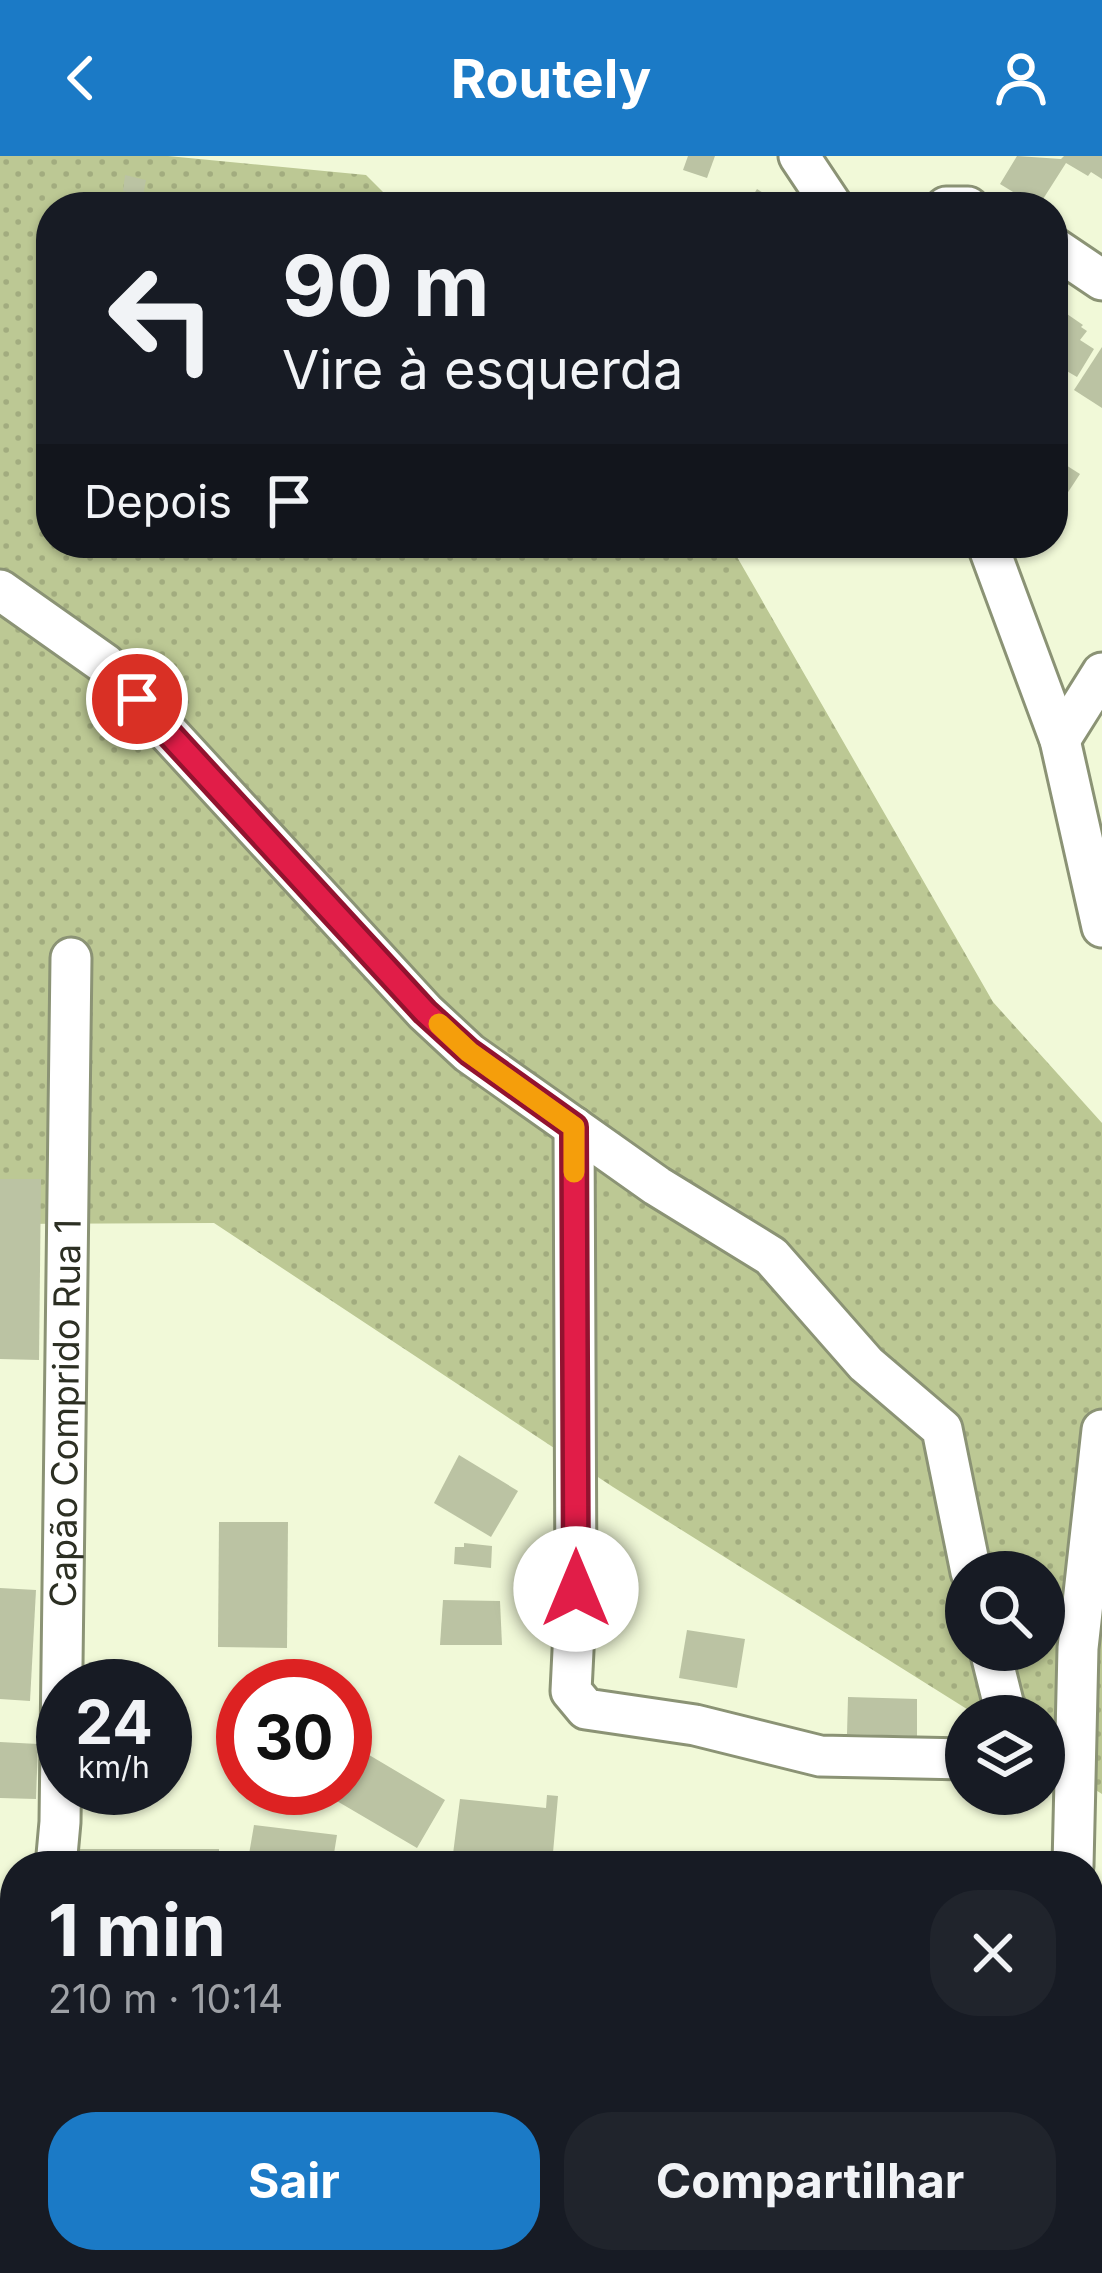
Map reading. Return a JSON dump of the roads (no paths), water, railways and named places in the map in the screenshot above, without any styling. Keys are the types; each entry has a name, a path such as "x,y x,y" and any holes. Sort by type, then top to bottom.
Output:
{"street":[{"path":"800,156 823,192"},
{"path":"1068,257 1102,280"},
{"path":"993,558 1060,740 1100,911"},
{"path":"0,590 105,664 425,1012 469,1052 657,1186 771,1256 866,1364 941,1429 967,1551"},
{"path":"1060,740 1102,673"},
{"name":"Capão Comprido Rua 1","path":"57,1851 71,958"},
{"path":"574,1127 576,1589 571,1690 586,1708 695,1725 820,1756 945,1759"},
{"path":"1073,1851 1078,1648 1102,1430"},
{"path":"1065,1794 1073,1805"}]}
